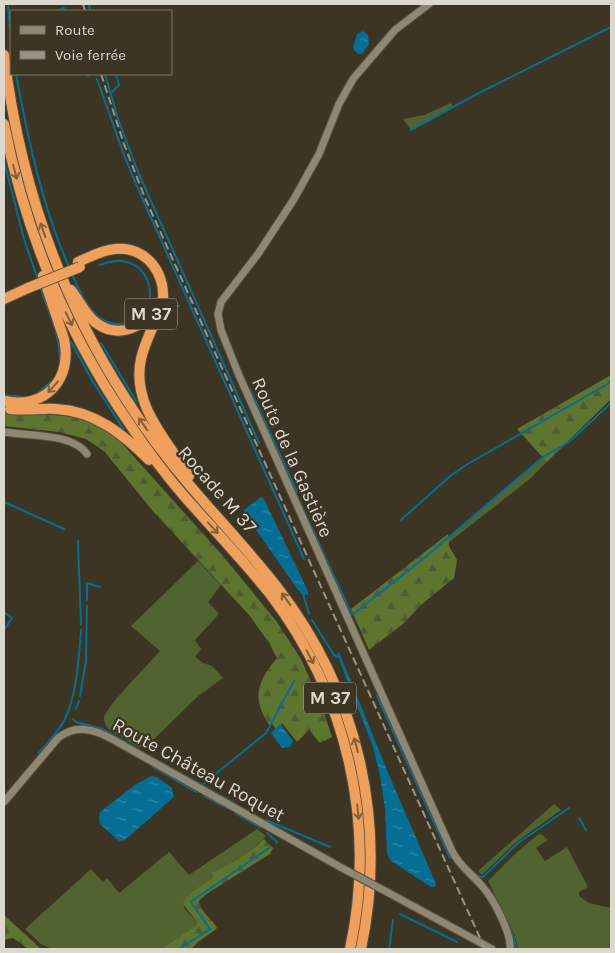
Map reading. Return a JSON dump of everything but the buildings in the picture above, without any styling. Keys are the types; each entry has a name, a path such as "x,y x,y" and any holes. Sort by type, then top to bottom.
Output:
{"highway":[{"name":"Rocade M 37","path":"4,55 11,106 22,158 38,214 61,276 88,335 125,398 167,458 269,576 302,621 330,672 349,721 363,772 370,831 370,898 361,949"},
{"name":"Rocade M 37","path":"4,124 18,185 36,242 67,316 98,375 144,444 180,492 253,574 284,614 314,665 333,706 350,761 359,819 360,884 350,949"},
{"name":"M 37","path":"4,401 18,403 42,397 57,384 65,366 66,349 64,339 34,252 36,242"},
{"name":"M 37","path":"4,299 27,286 110,250 135,252 149,260 162,281 164,298 141,359 140,388 149,415 205,504"},
{"name":"M 37","path":"61,276 93,321 106,329 130,330 150,316 156,304 156,283 149,270 139,261 126,256 111,256 79,264"},
{"name":"M 37","path":"4,292 27,286"},
{"name":"M 37","path":"4,408 18,410 64,410 100,421 126,438 180,492"}],"street":[{"name":"Route de la Gastière","path":"429,4 404,22 387,39 347,88 313,165 274,230 225,296 219,309 219,321 224,341 238,373 452,850 459,864 480,884 489,896 509,937 510,949"},
{"path":"4,432 60,439 83,448 87,454"},
{"name":"Route Château Roquet","path":"4,802 58,738 75,729 90,730 112,739 342,868 492,949"}],"green space":[{"path":"451,103 453,107 411,130 403,119 424,115"},
{"path":"611,375 611,399 547,462 517,429"},
{"path":"4,412 78,418 102,427 118,439 223,556 277,622 301,659 321,704 332,737 320,743 309,730 297,742 282,723 277,730 272,724 270,726 260,707 259,699 261,683 277,658 269,643 250,616 152,510 104,451 86,439 59,432 4,426"},
{"path":"543,457 547,462 531,478 448,543 448,538"},
{"path":"448,534 449,546 457,560 454,578 421,605 403,624 369,650 351,609"},
{"path":"198,561 221,585 208,602 219,614 195,640 201,649 195,657 203,663 212,666 223,678 197,697 146,747 137,746 111,731 106,726 104,719 111,705 160,651 131,626"},
{"path":"554,804 561,810 515,843 482,875 478,871"},
{"path":"257,829 266,836 260,842 241,857 213,872 214,878 188,894 184,908 197,922 197,925 161,949 52,949 41,944 25,929 91,869 103,882 107,878 119,893 169,852 189,875"},
{"path":"539,834 548,840 536,848 545,861 567,847 588,887 579,892 579,896 589,903 611,908 611,949 518,949 515,936 488,881 517,852"},
{"path":"264,839 273,848 270,854 205,895 199,901 217,928 191,949 161,949 197,925 197,922 183,904 188,894 213,878 212,872 240,858"},
{"path":"4,915 41,949 28,949 13,938 4,940"}],"water":[{"path":"363,31 368,35 369,44 362,54 358,54 353,46 357,34"},
{"path":"261,497 264,499 308,591 308,595 302,594 298,590 245,514 244,510"},
{"path":"339,652 436,884 435,887 431,887 391,861 387,854 385,809 380,775 373,747 337,654"},
{"path":"280,724 293,741 290,747 282,748 271,733"},
{"path":"151,776 157,777 172,788 174,797 125,840 119,841 100,824 100,812 135,785"}],"waterway":[{"path":"8,4 10,30"},
{"path":"89,4 90,10"},
{"path":"60,10 64,8"},
{"path":"411,130 479,93 611,27"},
{"path":"16,75 31,148 44,196 59,244 69,267"},
{"path":"105,75 118,119 139,174 259,443"},
{"path":"111,93 119,85 116,75"},
{"path":"97,79 139,191 304,559"},
{"path":"4,161 24,239 38,280"},
{"path":"99,265 113,261 122,261 138,268 144,274 150,289 150,297 144,313"},
{"path":"72,274 87,304 101,319 110,323 133,323"},
{"path":"40,287 59,344 60,364"},
{"path":"169,303 179,306"},
{"path":"71,342 93,382 124,430"},
{"path":"101,343 136,401"},
{"path":"38,393 53,380"},
{"path":"401,520 449,477 466,465 611,382"},
{"path":"250,389 297,492"},
{"path":"4,395 24,397"},
{"path":"299,500 352,615 423,559 543,457 569,442 611,403"},
{"path":"4,502 64,529"},
{"path":"78,541 81,625"},
{"path":"87,600 87,583 100,587"},
{"path":"303,594 309,614"},
{"path":"80,696 86,661 87,606"},
{"path":"4,612 12,618 4,630"},
{"path":"312,620 334,655 338,657"},
{"path":"39,753 60,728 69,709 77,675 81,630"},
{"path":"202,785 266,733 294,681"},
{"path":"377,696 450,858"},
{"path":"76,709 79,701"},
{"path":"73,719 76,722 103,729 138,749"},
{"path":"150,756 236,804"},
{"path":"153,767 196,792"},
{"path":"204,796 223,806"},
{"path":"473,872 483,877 518,843 569,808"},
{"path":"235,813 261,828"},
{"path":"579,818 586,830"},
{"path":"266,820 330,847"},
{"path":"267,833 276,843"},
{"path":"179,949 210,929 191,902 269,848"},
{"path":"400,914 457,942"},
{"path":"389,949 393,920"},
{"path":"509,926 516,949"}],"railway":[{"path":"83,4 85,10"},
{"path":"101,75 124,144 145,198 485,949"}]}
